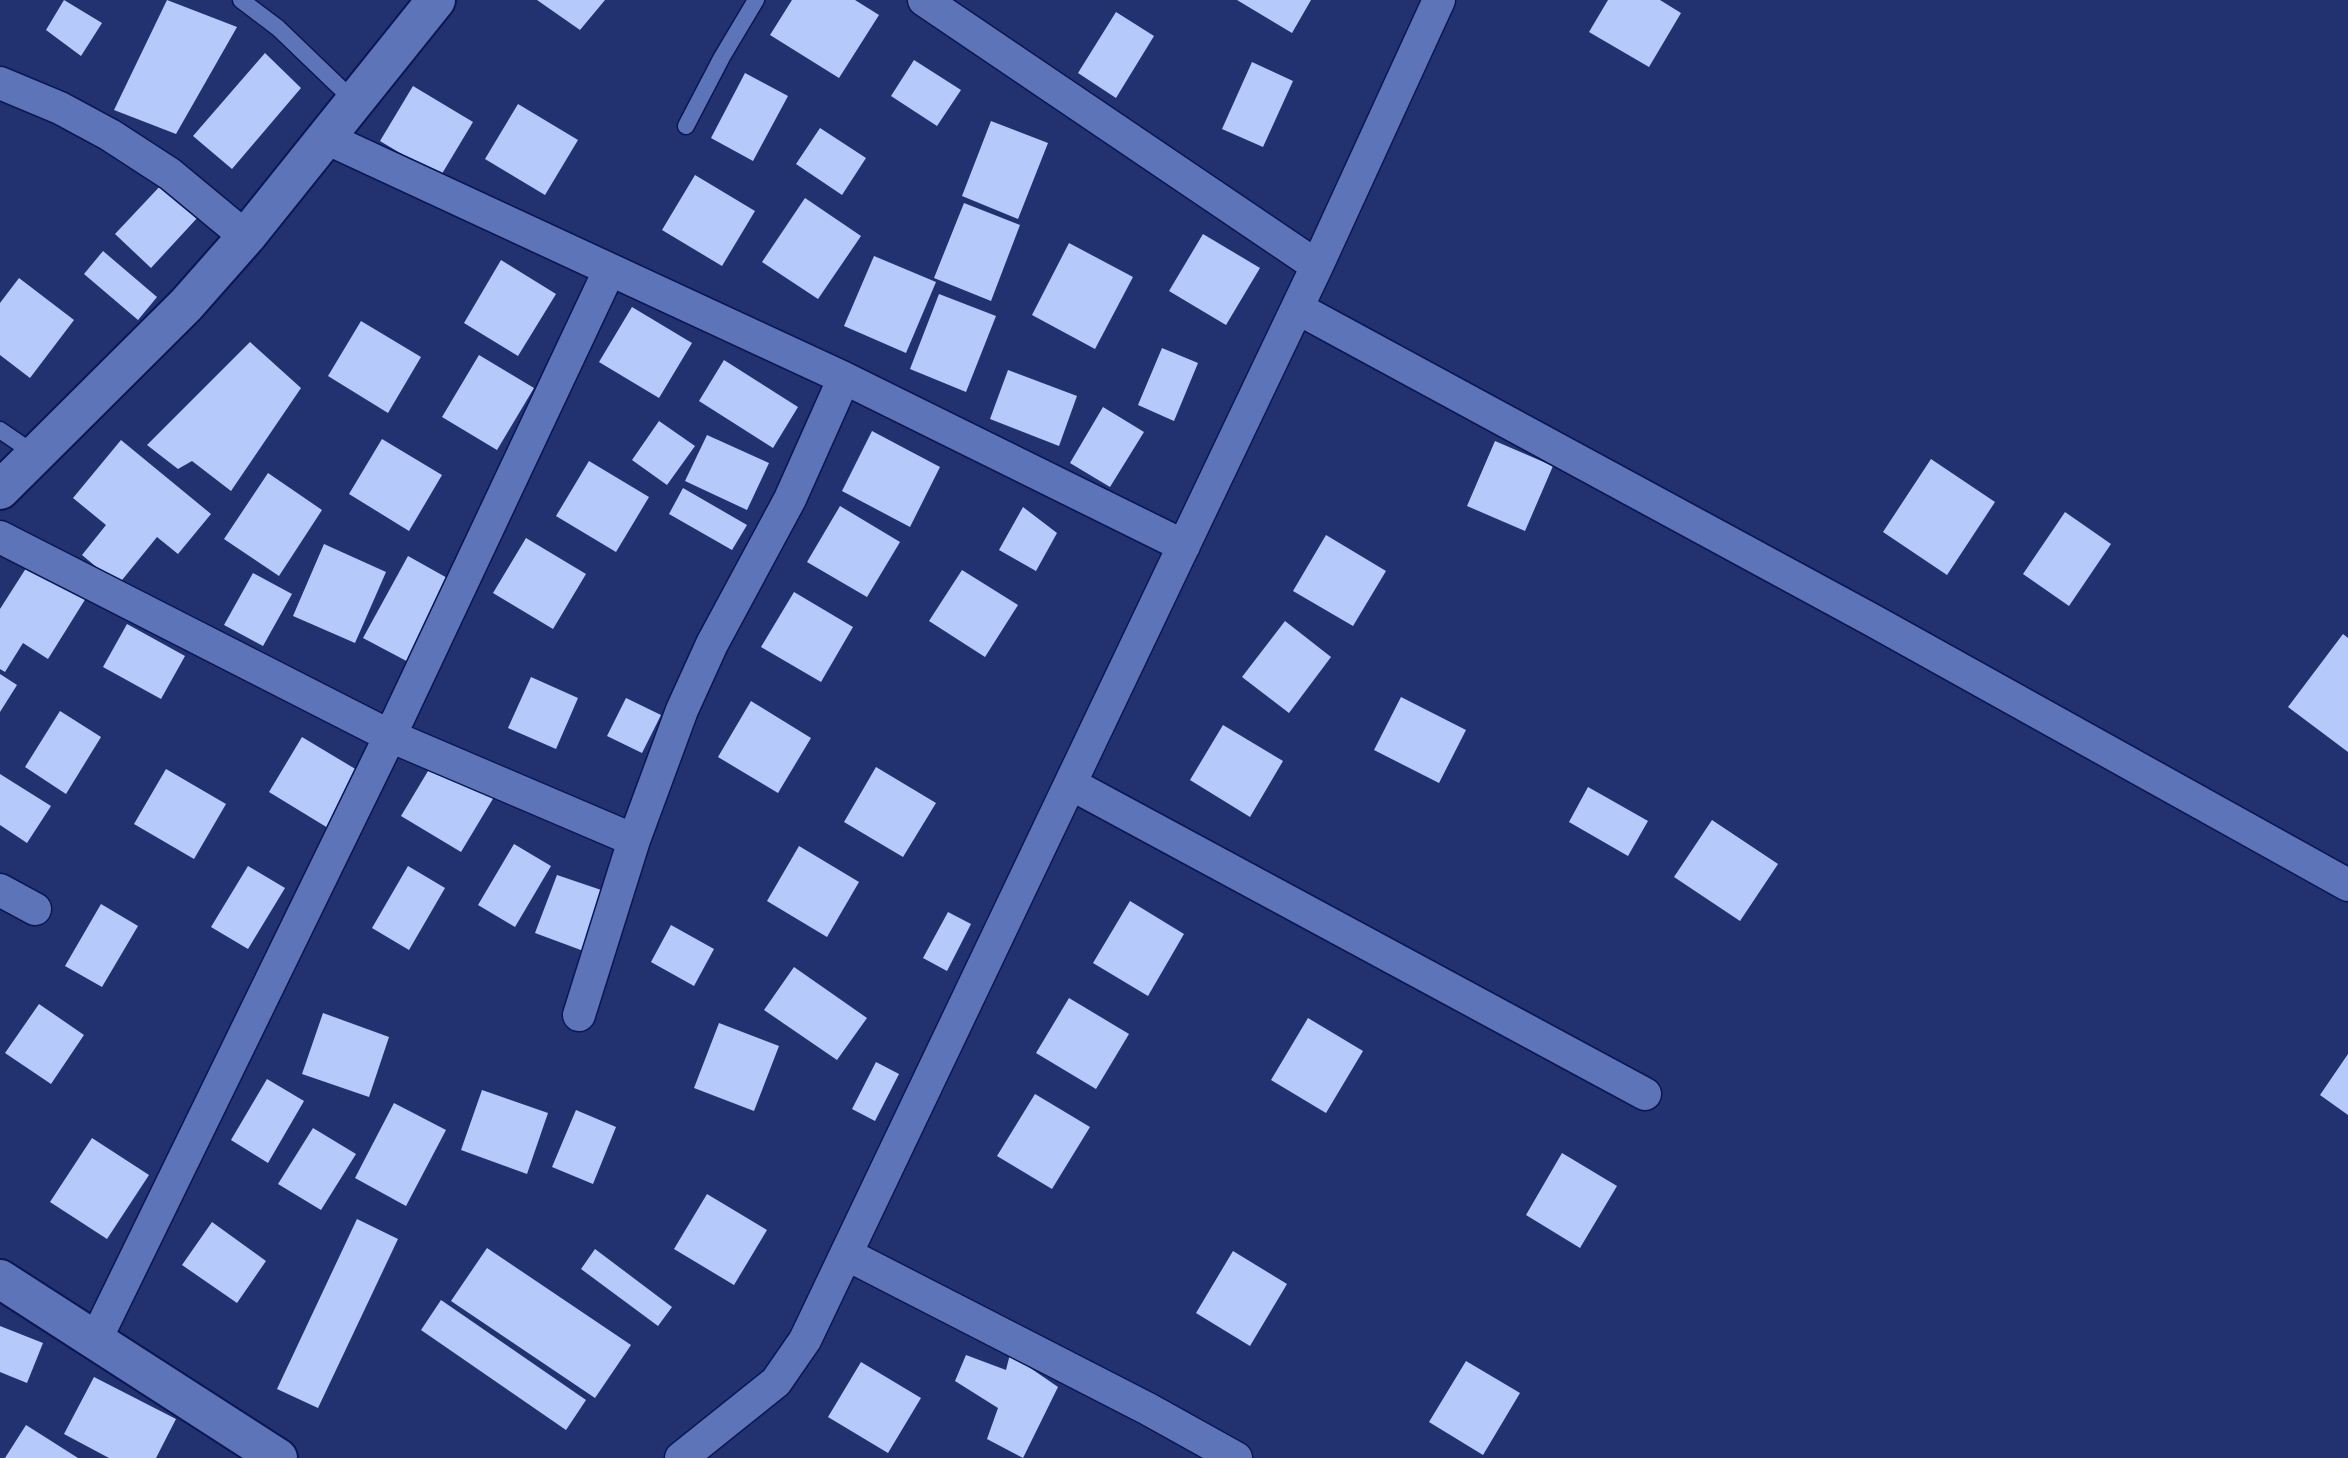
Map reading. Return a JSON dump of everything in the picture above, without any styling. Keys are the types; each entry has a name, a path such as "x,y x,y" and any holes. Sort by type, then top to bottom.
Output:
{"street":[{"path":"0,490 123,372 246,237 436,0"},
{"path":"924,0 1317,266"},
{"path":"681,1458 776,1382 805,1340 848,1255 1317,266 1439,0"},
{"path":"0,83 60,108 110,135 170,174 246,237"},
{"path":"326,138 844,378 1184,546"},
{"path":"96,1339 390,736 609,271"},
{"path":"1297,308 1872,620 2348,885"},
{"path":"579,1015 634,840 681,710 712,644 790,499 844,378"},
{"path":"0,537 390,736 634,840"},
{"path":"1071,784 1645,1094"},
{"path":"0,890 35,909"},
{"path":"848,1255 1148,1409 1236,1458"},
{"path":"0,1279 278,1458"}],"lane":[{"path":"241,0 278,28 355,102"},
{"path":"686,126 756,0"},
{"path":"0,430 35,454"}],"building":[{"path":"64,0 102,23 81,56 46,30"},
{"path":"167,0 237,27 176,134 114,110"},
{"path":"537,0 605,0 580,30"},
{"path":"792,0 855,0 879,15 839,78 770,35"},
{"path":"1237,0 1311,0 1292,33"},
{"path":"1608,0 1660,0 1681,13 1649,67 1589,32"},
{"path":"1116,12 1154,36 1116,98 1078,73"},
{"path":"265,53 301,88 232,169 193,136"},
{"path":"914,60 961,90 937,126 891,96"},
{"path":"1252,62 1293,81 1263,147 1222,129"},
{"path":"745,73 788,96 753,161 711,138"},
{"path":"413,86 473,122 440,177 380,141"},
{"path":"518,104 578,140 545,195 485,159"},
{"path":"991,121 1048,143 1018,219 962,196"},
{"path":"820,128 866,158 842,195 796,164"},
{"path":"695,175 755,211 722,266 662,230"},
{"path":"163,183 199,216 151,268 115,234"},
{"path":"805,198 861,236 818,299 762,262"},
{"path":"964,203 1020,225 991,301 934,278"},
{"path":"1203,234 1260,268 1226,325 1169,291"},
{"path":"1069,243 1133,277 1095,349 1032,315"},
{"path":"103,251 157,297 138,320 84,274"},
{"path":"874,256 936,282 906,353 844,326"},
{"path":"501,260 556,294 518,356 464,323"},
{"path":"19,278 74,320 30,378 0,355 0,303"},
{"path":"939,294 996,316 966,392 910,369"},
{"path":"632,307 692,343 659,398 599,362"},
{"path":"361,321 421,357 388,413 328,376"},
{"path":"250,342 301,388 231,491 192,461 178,469 147,445"},
{"path":"1162,348 1198,363 1174,421 1138,405"},
{"path":"479,355 534,388 497,450 442,417"},
{"path":"724,360 798,407 773,448 699,401"},
{"path":"1008,370 1077,396 1059,446 990,419"},
{"path":"1103,407 1144,432 1110,487 1070,463"},
{"path":"659,421 695,446 667,485 632,460"},
{"path":"872,431 940,467 910,527 842,491"},
{"path":"707,435 769,463 747,510 685,481"},
{"path":"382,439 442,475 409,531 349,494"},
{"path":"121,440 211,514 178,554 157,537 118,585 82,555 106,525 73,498"},
{"path":"1495,441 1553,466 1525,531 1467,506"},
{"path":"1931,459 1995,502 1947,575 1883,532"},
{"path":"589,461 649,497 616,552 556,516"},
{"path":"268,473 322,510 279,576 224,539"},
{"path":"683,488 747,525 732,550 669,514"},
{"path":"840,506 900,542 867,597 807,562"},
{"path":"1023,507 1057,533 1036,571 999,550"},
{"path":"2065,512 2111,544 2069,606 2023,574"},
{"path":"1326,535 1386,571 1353,626 1293,591"},
{"path":"526,538 586,574 553,629 493,593"},
{"path":"324,544 386,572 355,643 293,616"},
{"path":"408,556 458,584 414,665 363,638"},
{"path":"30,562 86,598 48,659 23,643 5,672 0,669 0,609"},
{"path":"962,570 1018,605 985,657 929,621"},
{"path":"253,573 292,594 263,646 224,625"},
{"path":"794,592 853,627 821,682 761,647"},
{"path":"1285,621 1331,657 1289,713 1242,677"},
{"path":"127,624 185,656 161,699 103,667"},
{"path":"2343,634 2348,638 2348,752 2288,707"},
{"path":"0,674 17,685 0,712"},
{"path":"531,677 578,698 556,749 508,728"},
{"path":"1401,697 1466,730 1439,783 1374,750"},
{"path":"626,698 661,715 642,753 607,736"},
{"path":"751,701 811,738 778,793 718,757"},
{"path":"60,711 101,737 66,794 25,767"},
{"path":"1223,725 1283,761 1250,817 1190,780"},
{"path":"302,737 362,773 328,828 269,792"},
{"path":"434,761 494,797 461,852 401,816"},
{"path":"876,767 936,803 903,857 844,822"},
{"path":"166,769 226,804 194,859 134,824"},
{"path":"0,774 51,806 27,843 0,825"},
{"path":"1588,787 1648,821 1628,856 1569,822"},
{"path":"1712,820 1778,864 1740,921 1674,877"},
{"path":"514,844 551,866 515,927 478,905"},
{"path":"799,846 859,882 827,937 767,901"},
{"path":"248,866 285,888 248,949 211,927"},
{"path":"408,866 445,888 409,950 372,928"},
{"path":"557,875 610,893 589,953 535,933"},
{"path":"1130,901 1184,934 1148,996 1093,963"},
{"path":"101,904 138,926 102,987 65,966"},
{"path":"948,912 971,924 947,971 923,958"},
{"path":"671,925 714,949 694,986 651,962"},
{"path":"794,967 867,1018 837,1060 764,1010"},
{"path":"1069,998 1129,1034 1096,1089 1036,1053"},
{"path":"39,1004 84,1035 51,1084 5,1053"},
{"path":"323,1013 389,1037 369,1097 302,1074"},
{"path":"1308,1018 1363,1051 1326,1113 1271,1080"},
{"path":"719,1023 779,1046 754,1111 694,1088"},
{"path":"2348,1054 2348,1115 2320,1095"},
{"path":"876,1062 899,1074 875,1121 852,1109"},
{"path":"267,1079 304,1101 268,1163 231,1140"},
{"path":"482,1090 548,1113 527,1174 461,1150"},
{"path":"1035,1094 1090,1127 1052,1189 997,1156"},
{"path":"394,1103 446,1130 406,1206 355,1178"},
{"path":"576,1110 616,1127 593,1184 552,1167"},
{"path":"313,1128 356,1154 321,1210 278,1184"},
{"path":"92,1138 149,1175 107,1239 50,1202"},
{"path":"1562,1153 1617,1186 1580,1248 1526,1215"},
{"path":"707,1194 767,1230 734,1285 674,1249"},
{"path":"357,1219 398,1239 318,1408 277,1389"},
{"path":"212,1222 266,1261 237,1303 182,1265"},
{"path":"487,1248 631,1345 595,1398 451,1301"},
{"path":"595,1249 672,1307 658,1326 581,1269"},
{"path":"1233,1251 1287,1284 1250,1346 1196,1313"},
{"path":"441,1300 586,1400 566,1430 421,1330"},
{"path":"0,1326 43,1343 27,1383 0,1372"},
{"path":"1010,1354 1058,1387 1023,1458 987,1439 998,1408 955,1381 966,1355 1006,1370"},
{"path":"1466,1361 1520,1393 1483,1455 1429,1422"},
{"path":"861,1362 921,1398 888,1453 828,1417"},
{"path":"94,1377 176,1419 156,1458 109,1458 64,1434"},
{"path":"26,1425 78,1458 5,1458"}]}
